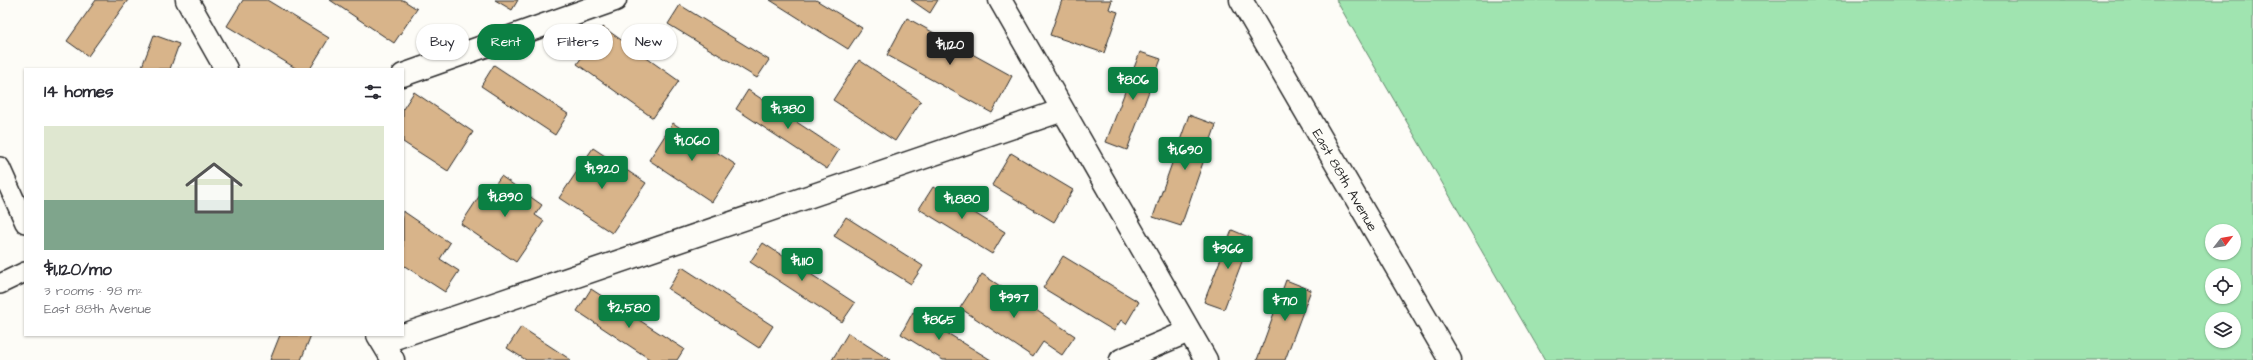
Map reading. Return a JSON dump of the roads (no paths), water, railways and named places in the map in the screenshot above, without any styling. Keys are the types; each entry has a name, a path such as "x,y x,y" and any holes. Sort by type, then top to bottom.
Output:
{"street":[{"path":"187,0 225,68"},
{"path":"404,75 615,0"},
{"path":"1000,0 1206,360"},
{"name":"East 88th Avenue","path":"1241,0 1450,360"},
{"path":"384,346 1063,110"},
{"path":"1121,360 1189,331"}],"lane":[{"path":"0,167 24,221"},
{"path":"0,284 24,272"}]}
